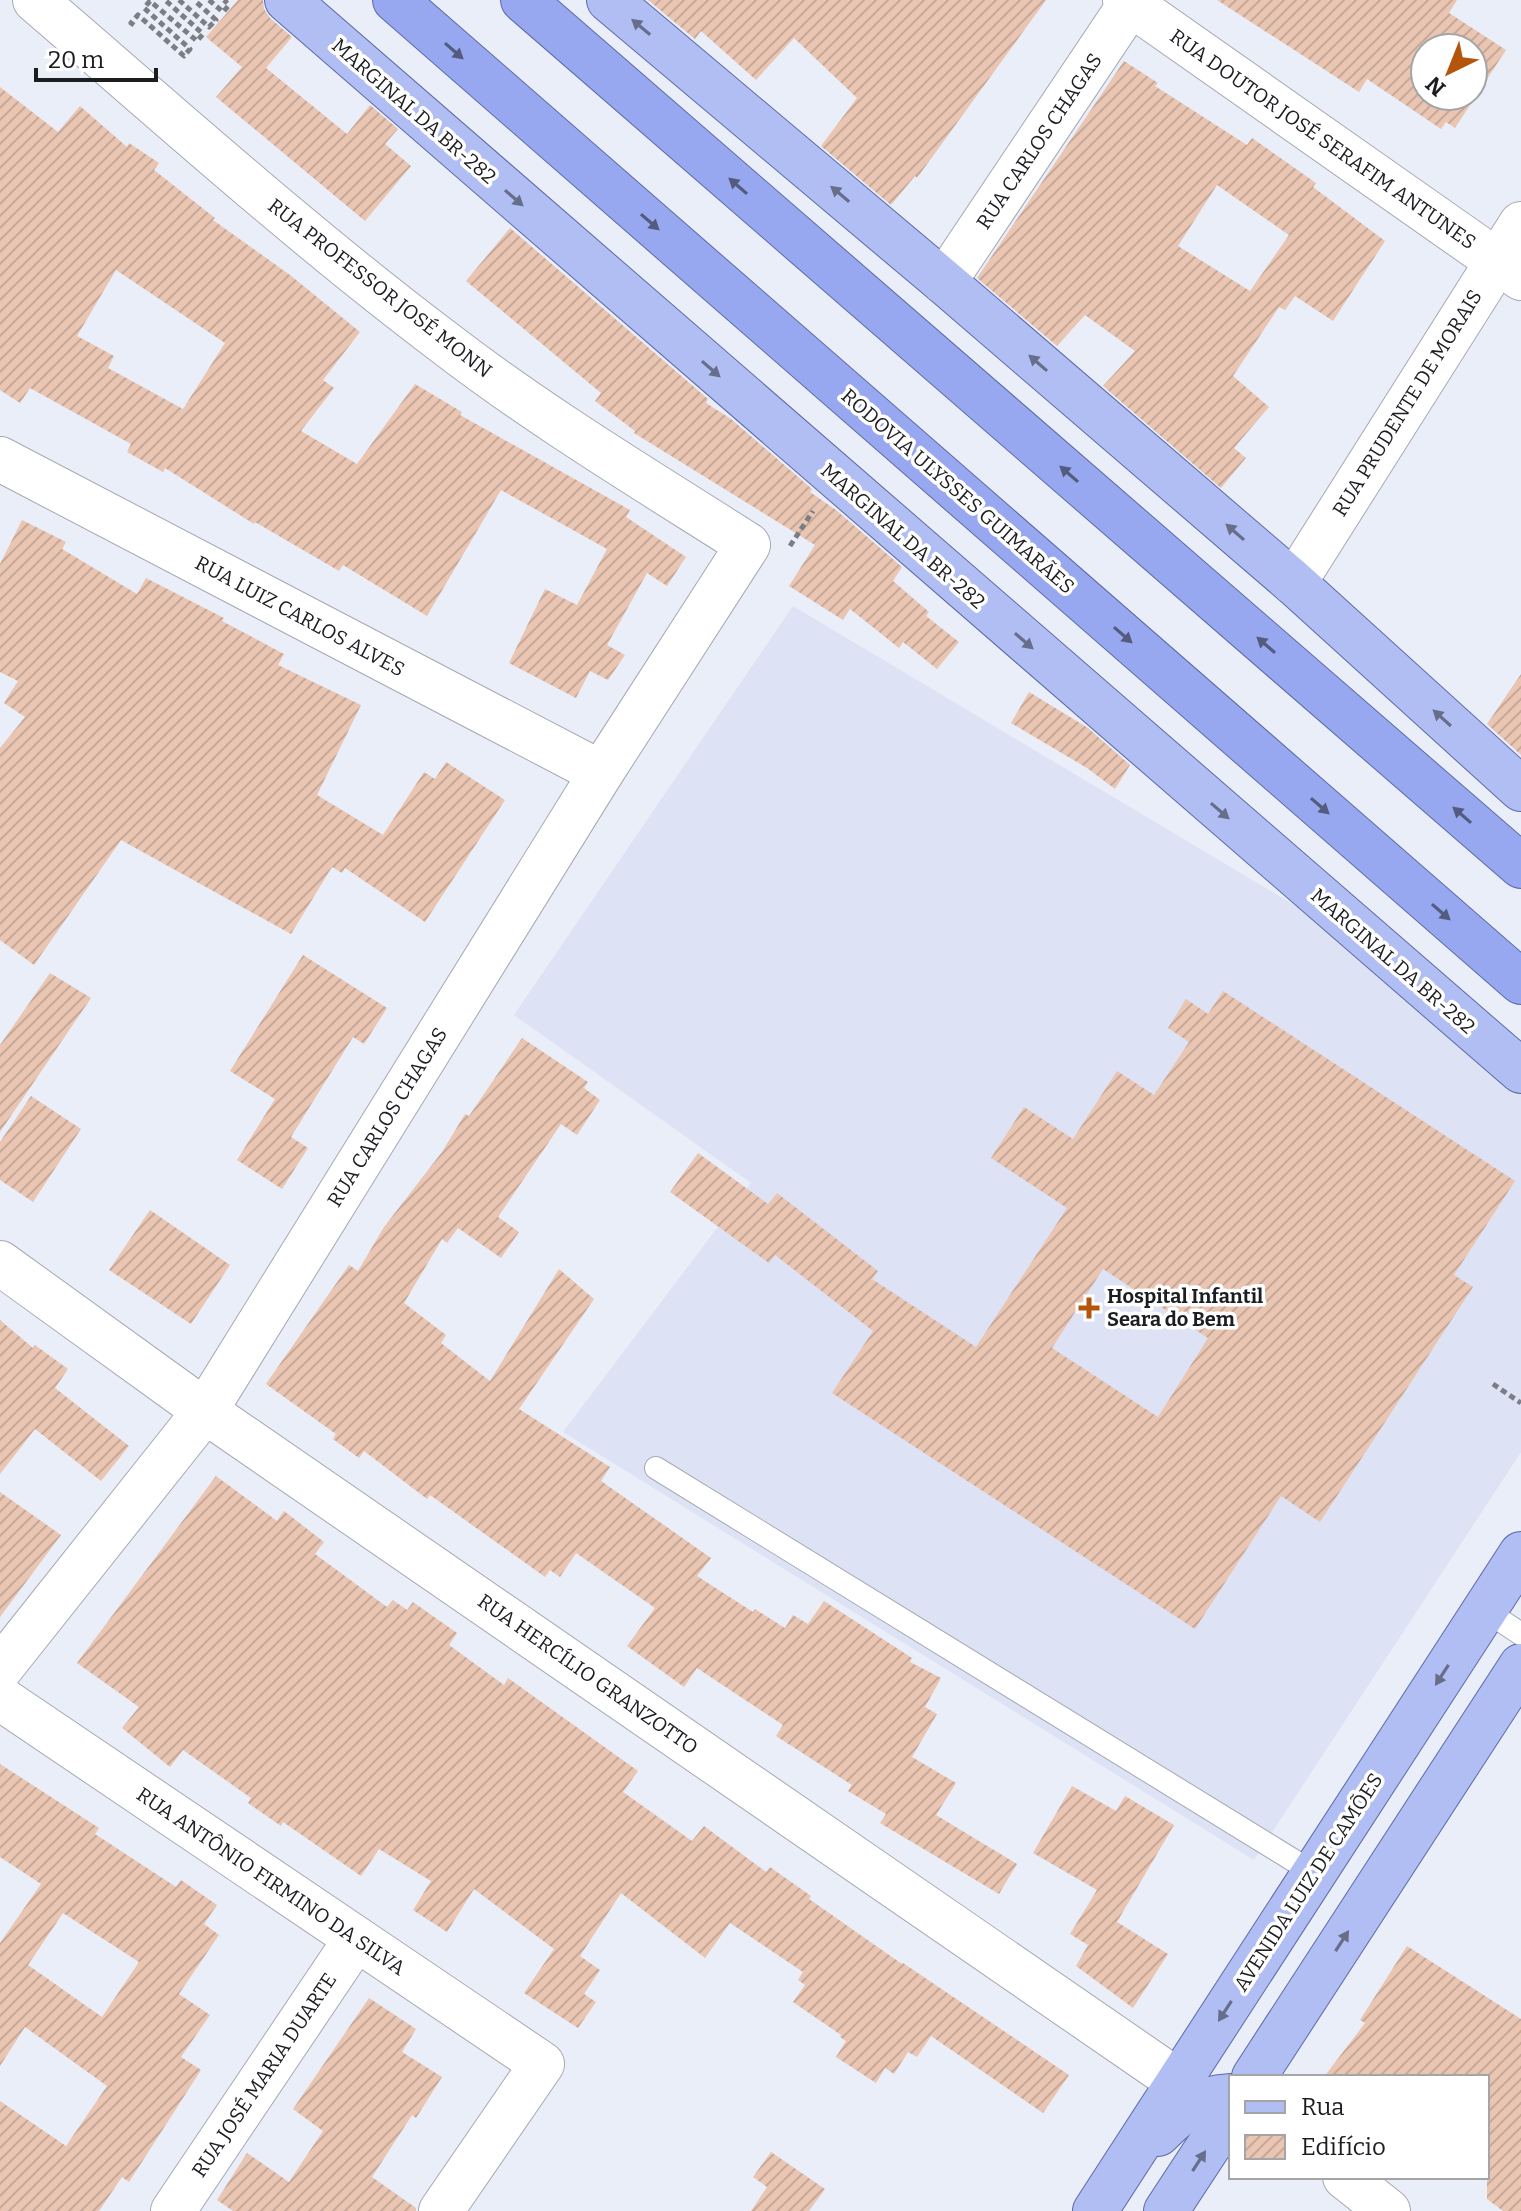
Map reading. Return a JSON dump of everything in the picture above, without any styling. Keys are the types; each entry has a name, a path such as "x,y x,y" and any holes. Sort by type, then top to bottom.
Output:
{"highway":[{"name":"RODOVIA ULYSSES GUIMARÃES","path":"395,0 1521,982"},
{"path":"523,0 1521,866"}],"main road":[{"name":"MARGINAL DA BR-282","path":"287,0 1521,1071"},
{"path":"609,0 1294,583 1521,789"},
{"name":"AVENIDA LUIZ DE CAMÕES","path":"1095,2211 1521,1554"},
{"path":"1255,2075 1521,1666"},
{"path":"1284,2030 1295,1957 1322,1912 1326,1896 1322,1883 1314,1873"},
{"path":"1108,2211 1159,2133 1175,2117 1208,2097 1229,2096"},
{"path":"1166,2211 1229,2115"}],"street":[{"name":"RUA PROFESSOR JOSÉ MONN","path":"35,0 349,268 446,344 586,443 748,545"},
{"name":"RUA CARLOS CHAGAS","path":"944,282 1130,1"},
{"name":"RUA DOUTOR JOSÉ SERAFIM ANTUNES","path":"1130,1 1509,270"},
{"name":"RUA PRUDENTE DE MORAIS","path":"1294,583 1509,270 1521,224"},
{"name":"RUA LUIZ CARLOS ALVES","path":"0,459 601,773"},
{"name":"RUA CARLOS CHAGAS","path":"0,1669 205,1411 601,773 748,545"},
{"name":"RUA HERCÍLIO GRANZOTTO","path":"0,1263 205,1411 1179,2082"},
{"name":"RUA ANTÔNIO FIRMINO DA SILVA","path":"0,1698 542,2064 441,2211"},
{"name":"RUA JOSÉ MARIA DUARTE","path":"173,2211 356,1939"},
{"path":"1348,2179 1388,2211"}],"lane":[{"path":"656,1468 1314,1873"},
{"path":"1485,1610 1521,1634"}],"path":[{"path":"143,33 131,23 138,15 184,56 190,49 144,8 150,1 197,41 203,34 165,0"},
{"path":"179,0 209,27 216,20 194,0"},
{"path":"209,0 223,12 229,5 224,0"},
{"path":"748,545 780,561 836,477"},
{"path":"1493,1384 1521,1403"}],"shaded area":[{"name":"Hospital Infantil Seara do Bem","path":"793,606 1336,930 1521,1087 1521,1452 1254,1860 563,1432 751,1183 514,1015"}],"building":[{"path":"238,0 263,0 270,18 292,37 266,68 347,134 370,105 398,129 385,144 411,166 365,221 216,97 242,67 206,37"},
{"path":"648,0 1046,0 917,178 915,176 891,205 821,146 857,98 794,38 756,80 701,31 695,39"},
{"path":"1217,0 1457,0 1449,13 1478,32 1409,32 1409,107 1367,79 1359,92"},
{"path":"1489,39 1506,50 1489,76"},
{"path":"1124,61 1158,83 1155,86 1247,145 1252,138 1316,183 1313,187 1385,241 1333,321 1295,296 1285,310 1279,307 1233,376 1269,407 1234,448 1246,458 1221,488 1103,386 1135,351 1085,315 1057,346 977,278","holes":["1217,185 1289,235 1250,291 1178,246"]},
{"path":"0,87 58,132 80,106 127,147 129,143 159,163 154,170 215,218 213,220 290,275 360,332 323,380 334,388 301,431 357,464 415,384 462,412 460,415 630,510 626,517 686,557 667,586 647,573 607,645 625,655 608,680 590,671 576,698 509,663 545,589 577,605 607,549 501,490 427,616 343,565 339,571 254,524 165,468 163,472 127,452 131,444 30,388 20,403 0,390","holes":["116,270 225,343 183,409 108,368 114,356 77,336"]},
{"path":"1416,112 1465,112 1455,128 1446,122 1441,129"},
{"path":"510,228 708,399 706,403 731,419 812,489 810,492 836,510 902,567 893,581 929,612 926,616 959,642 937,669 903,642 899,648 850,609 843,620 789,586 815,545 634,433 595,401 601,393 466,281"},
{"path":"22,520 66,542 62,549 137,594 146,578 224,618 222,621 284,654 278,665 361,705 317,795 383,835 424,772 435,779 446,762 505,800 425,922 345,868 342,873 332,867 291,934 121,840 34,965 0,940 0,748 25,717 4,703 18,681 0,672 0,564"},
{"path":"1521,674 1521,755 1487,724"},
{"path":"1029,692 1088,728 1130,765 1115,789 1087,768 1011,723"},
{"path":"303,955 387,1008 364,1044 353,1037 291,1137 308,1148 282,1189 237,1160 275,1099 230,1071"},
{"path":"50,973 91,998 0,1132 0,1045"},
{"path":"1223,991 1515,1181 1454,1275 1473,1287 1320,1522 1281,1496 1195,1629 832,1393 873,1331 775,1255 769,1263 670,1192 698,1153 768,1204 777,1193 878,1271 872,1279 976,1347 1067,1208 991,1158 1024,1107 1073,1139 1117,1071 1154,1095 1189,1042 1168,1028 1186,999 1208,1014","holes":["1103,1269 1208,1338 1158,1417 1052,1348"]},
{"path":"522,1038 588,1082 584,1088 600,1100 577,1135 561,1124 498,1217 519,1232 501,1258 458,1228 447,1243 442,1239 404,1303 446,1335 441,1343 490,1381 559,1269 594,1299 519,1409 610,1467 601,1481 711,1558 697,1576 753,1612 755,1609 785,1628 793,1615 808,1624 824,1601 912,1658 910,1662 941,1678 925,1707 937,1714 912,1757 956,1783 936,1815 1017,1864 999,1894 880,1823 886,1814 848,1791 852,1785 776,1736 783,1725 697,1668 684,1687 627,1646 655,1608 576,1553 560,1577 550,1570 545,1577 430,1495 427,1499 364,1451 359,1458 333,1439 336,1434 266,1384 349,1265 358,1271 384,1227 442,1152 465,1114 469,1116"},
{"path":"31,1096 81,1129 33,1202 0,1180 0,1142"},
{"path":"150,1210 230,1265 191,1324 109,1270"},
{"path":"0,1320 33,1348 35,1345 68,1369 55,1388 129,1446 101,1481 35,1429 0,1474"},
{"path":"216,1476 277,1521 284,1511 324,1542 315,1554 387,1607 393,1600 407,1610 413,1602 457,1633 449,1645 504,1685 508,1678 638,1771 623,1792 692,1841 704,1826 766,1872 770,1867 811,1896 809,1899 902,1964 1069,2075 1043,2113 931,2036 917,2057 908,2052 894,2074 885,2068 876,2083 836,2057 846,2041 841,2035 793,2002 805,1985 798,1980 803,1972 730,1923 705,1958 621,1893 580,1956 600,1970 584,1994 596,2002 578,2028 524,1993 554,1949 474,1889 447,1932 413,1910 431,1881 379,1849 361,1876 283,1822 281,1826 248,1803 251,1798 183,1750 170,1767 122,1728 139,1707 77,1663"},
{"path":"0,1492 61,1535 0,1617"},
{"path":"0,1764 99,1828 95,1834 176,1887 181,1880 217,1905 204,1924 219,1935 179,1994 210,2015 181,2057 201,2070 129,2182 122,2177 99,2211 0,2211 0,2101 66,2146 107,2086 25,2027 0,2066 0,1943 41,1884 0,1857","holes":["63,1913 139,1962 102,2017 28,1965"]},
{"path":"1072,1786 1116,1811 1125,1796 1174,1825 1117,1922 1168,1954 1133,2008 1076,1966 1088,1945 1070,1934 1097,1890 1033,1853"},
{"path":"1407,1946 1521,2019 1521,2211 1503,2211 1487,2199 1489,2075 1326,2075 1365,2023 1360,2020"},
{"path":"369,1998 416,2029 402,2052 442,2077 416,2118 412,2115 372,2177 416,2211 233,2211 217,2200 247,2153 289,2182 323,2131 293,2109"},
{"path":"771,2152 825,2189 809,2211 751,2211 767,2187 753,2177"}],"place":[{"name":"Hospital Infantil Seara do Bem","path":"1089,1308"}]}
